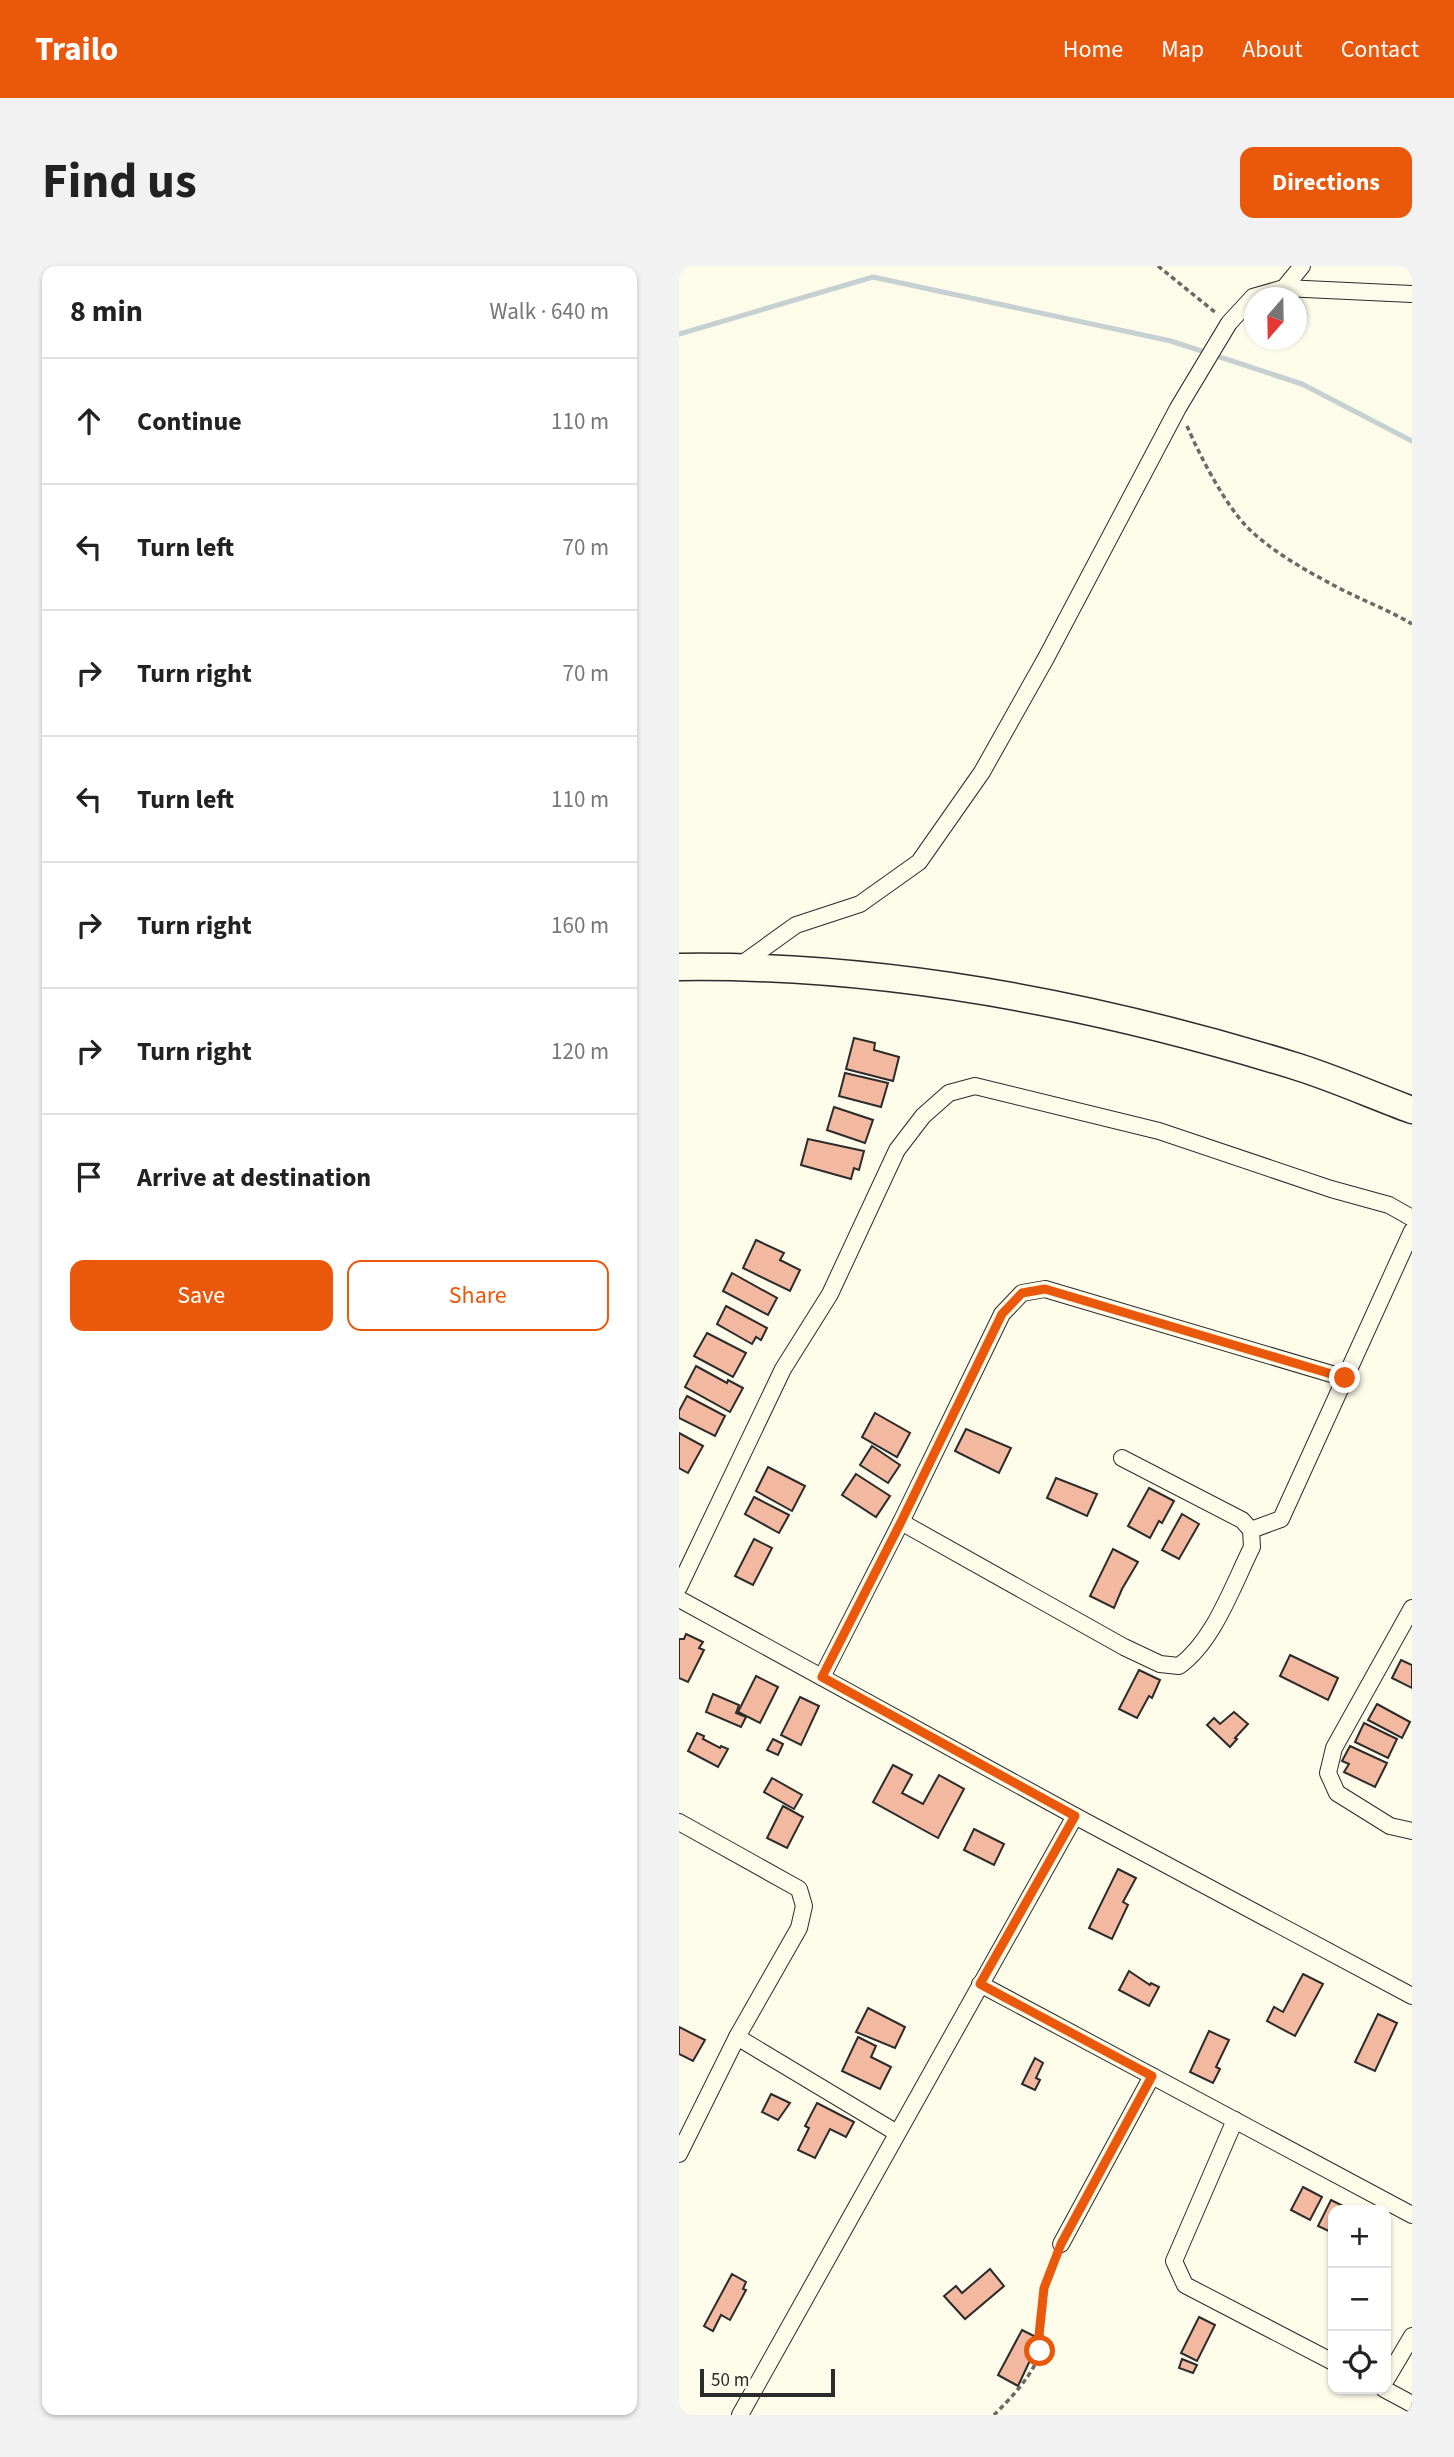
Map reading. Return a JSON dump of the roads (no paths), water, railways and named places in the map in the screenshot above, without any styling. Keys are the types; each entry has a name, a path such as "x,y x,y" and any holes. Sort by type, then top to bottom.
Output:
{"main road":[{"path":"679,967 739,966 898,978 1137,1021 1300,1068 1412,1110"}],"street":[{"path":"1285,287 1302,266"},
{"path":"1307,289 1412,294"},
{"path":"739,966 796,925 860,904 919,862 982,772 1046,658 1178,408 1229,323 1244,307"},
{"path":"679,1587 783,1368 830,1294 897,1150 923,1116 949,1093 975,1086 1159,1131 1331,1189 1389,1205 1412,1218"},
{"path":"1251,1530 1281,1519 1412,1231"},
{"path":"822,1677 1002,1314 1022,1293 1045,1289 1345,1378"},
{"path":"901,1522 1124,1647 1160,1664 1179,1665 1190,1658 1204,1642 1252,1547 1251,1530 1242,1520 1122,1458"},
{"path":"679,1599 1075,1816 1412,1996"},
{"path":"1412,1608 1334,1748 1328,1773 1337,1793 1390,1826 1412,1830"},
{"path":"740,2415 1075,1816"},
{"path":"679,1822 799,1889 804,1906 799,1928 737,2037 679,2154"},
{"path":"980,1984 1412,2215"},
{"path":"737,2037 897,2133"},
{"path":"1061,2244 1152,2076"},
{"path":"1235,2120 1174,2261 1179,2274 1185,2285 1328,2359"},
{"path":"1391,2372 1412,2336"},
{"path":"1391,2393 1412,2404"}],"waterway":[{"path":"679,334 873,277 1171,341 1302,384 1412,441"}]}
